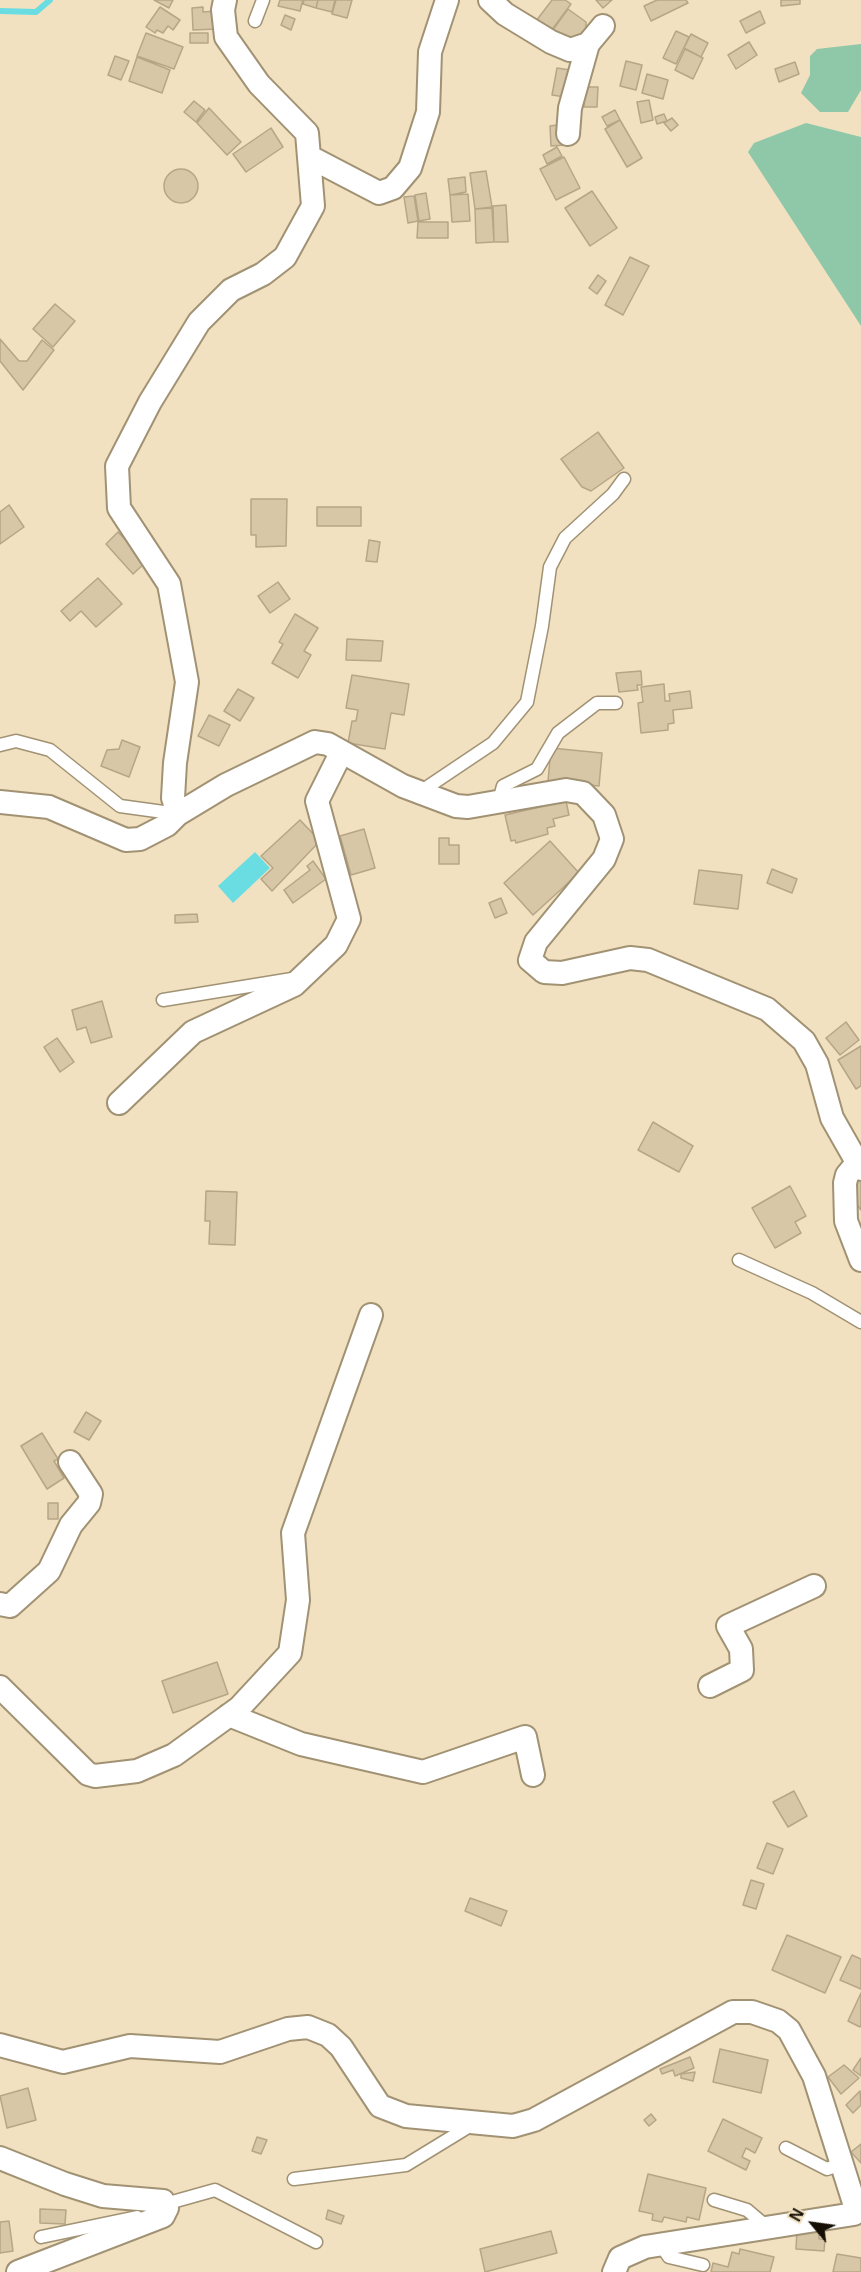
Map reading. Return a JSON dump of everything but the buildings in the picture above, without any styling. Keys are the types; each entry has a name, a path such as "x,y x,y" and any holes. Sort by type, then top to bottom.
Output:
{"street":[{"path":"178,814 173,798 174,763 187,682 169,584 119,508 117,466 150,402 199,322 231,290 263,274 285,257 314,206 307,133 259,84 226,37 223,10 225,0"},
{"path":"310,157 379,193 393,189 410,168 428,112 430,52 447,0"},
{"path":"490,0 505,14 551,42 570,50 588,44"},
{"path":"572,121 588,44 603,26"},
{"path":"0,802 49,807 126,840 140,839 167,825 178,814 226,785 315,742 328,744 341,753 420,792 456,806 566,790 582,794 604,815 612,839 604,859 536,942 530,960 544,972 562,973 630,958 648,960 767,1009 804,1041 817,1064 832,1118 859,1166 847,1175 845,1184 846,1211 851,1236 861,1260"},
{"path":"119,1103 193,1032 294,985 336,945 349,919 317,801 341,753"},
{"path":"0,1687 80,1766 95,1776 137,1770 174,1755 229,1715 290,1653 298,1600 293,1533 371,1315"},
{"path":"0,1604 9,1606 50,1571 71,1525 89,1503 91,1494 70,1462"},
{"path":"710,1686 742,1670 741,1649 728,1626 814,1586"},
{"path":"229,1715 301,1744 423,1772 525,1737 533,1775"},
{"path":"0,2045 63,2062 130,2046 220,2052 288,2029 308,2027 328,2035 341,2047 380,2106 406,2116 513,2126 534,2120 712,2021 733,2012 752,2012 778,2021 796,2041 814,2076 857,2215 766,2226 660,2244 620,2258 609,2271"},
{"path":"0,2158 65,2184 103,2196 164,2201 159,2212 18,2272"}],"lane":[{"path":"255,21 263,0"},
{"path":"420,792 493,743 527,702 542,626 550,567 565,538 613,494 624,479"},
{"path":"499,801 503,786 537,769 558,733 597,704 616,703"},
{"path":"0,745 16,741 51,750 120,806 178,814"},
{"path":"163,1000 302,977"},
{"path":"739,1260 812,1293 861,1322"},
{"path":"294,2179 406,2165 474,2123"},
{"path":"786,2148 827,2169 841,2164"},
{"path":"41,2236 159,2212 215,2190 316,2242"},
{"path":"714,2200 747,2211 766,2226"},
{"path":"660,2244 669,2258 703,2265"}],"green space":[{"path":"861,44 861,90 848,112 820,112 801,93 810,75 810,56 817,49"},
{"path":"806,123 861,137 861,326 748,152 754,143"}],"water":[{"path":"255,852 270,868 233,903 218,886"}],"waterway":[{"path":"0,11 36,12 50,0"}]}
